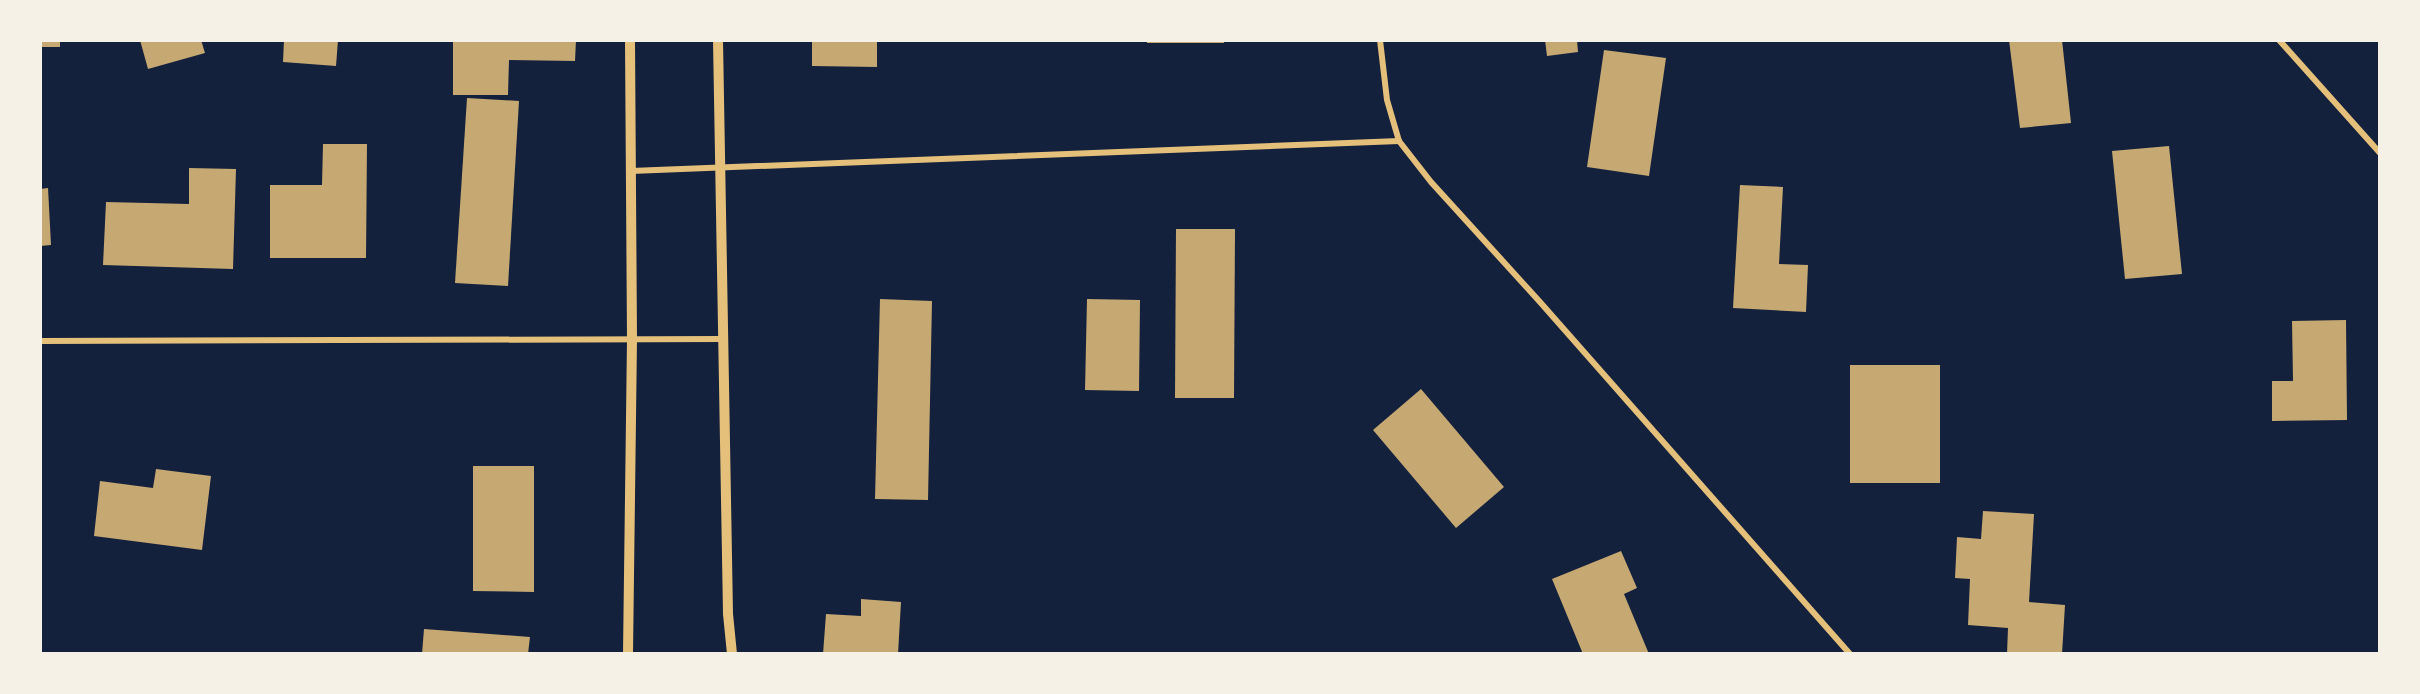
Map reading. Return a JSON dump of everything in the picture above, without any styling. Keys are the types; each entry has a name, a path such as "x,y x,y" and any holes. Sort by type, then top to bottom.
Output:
{"street":[{"path":"628,654 632,339 630,40"},
{"path":"718,40 718,166 728,614 732,654"},
{"path":"1380,40 1387,100 1399,141 1431,182 1540,302 1850,654"},
{"path":"2279,40 2379,153"},
{"path":"631,171 1399,141"},
{"path":"40,341 722,339"}],"building":[{"path":"40,40 60,40 60,47 40,47"},
{"path":"140,40 201,40 205,53 148,69"},
{"path":"284,40 338,40 336,66 283,62"},
{"path":"453,40 576,40 575,61 509,60 508,95 453,95"},
{"path":"812,40 877,40 877,67 812,66"},
{"path":"1147,40 1224,40 1224,43 1147,43"},
{"path":"1545,40 1577,40 1578,52 1547,56"},
{"path":"2009,40 2062,40 2071,123 2020,128"},
{"path":"1604,50 1666,58 1649,176 1587,167"},
{"path":"467,98 519,101 508,286 455,283"},
{"path":"323,144 367,144 366,258 270,258 270,185 322,185"},
{"path":"2169,146 2182,274 2125,279 2112,151"},
{"path":"189,168 236,169 233,269 103,265 106,202 189,204"},
{"path":"1740,185 1783,187 1779,264 1808,265 1806,312 1733,308"},
{"path":"48,188 51,245 40,246 40,189"},
{"path":"1176,229 1235,229 1234,398 1175,398"},
{"path":"880,299 932,301 928,500 875,499"},
{"path":"1087,299 1140,300 1139,391 1085,390"},
{"path":"2346,320 2347,420 2272,421 2272,381 2293,381 2292,321"},
{"path":"1850,365 1940,365 1940,483 1850,483"},
{"path":"1421,389 1504,487 1456,528 1373,430"},
{"path":"473,466 534,466 534,592 473,591"},
{"path":"156,469 211,476 202,550 94,536 100,481 153,488"},
{"path":"1983,511 2034,514 2029,602 2065,605 2062,654 2007,654 2008,628 1968,625 1970,579 1955,578 1957,537 1981,539"},
{"path":"1621,551 1637,588 1624,594 1649,654 1583,654 1552,579"},
{"path":"861,599 901,602 898,654 823,654 826,614 861,616"},
{"path":"424,629 530,637 528,654 422,654"}]}
